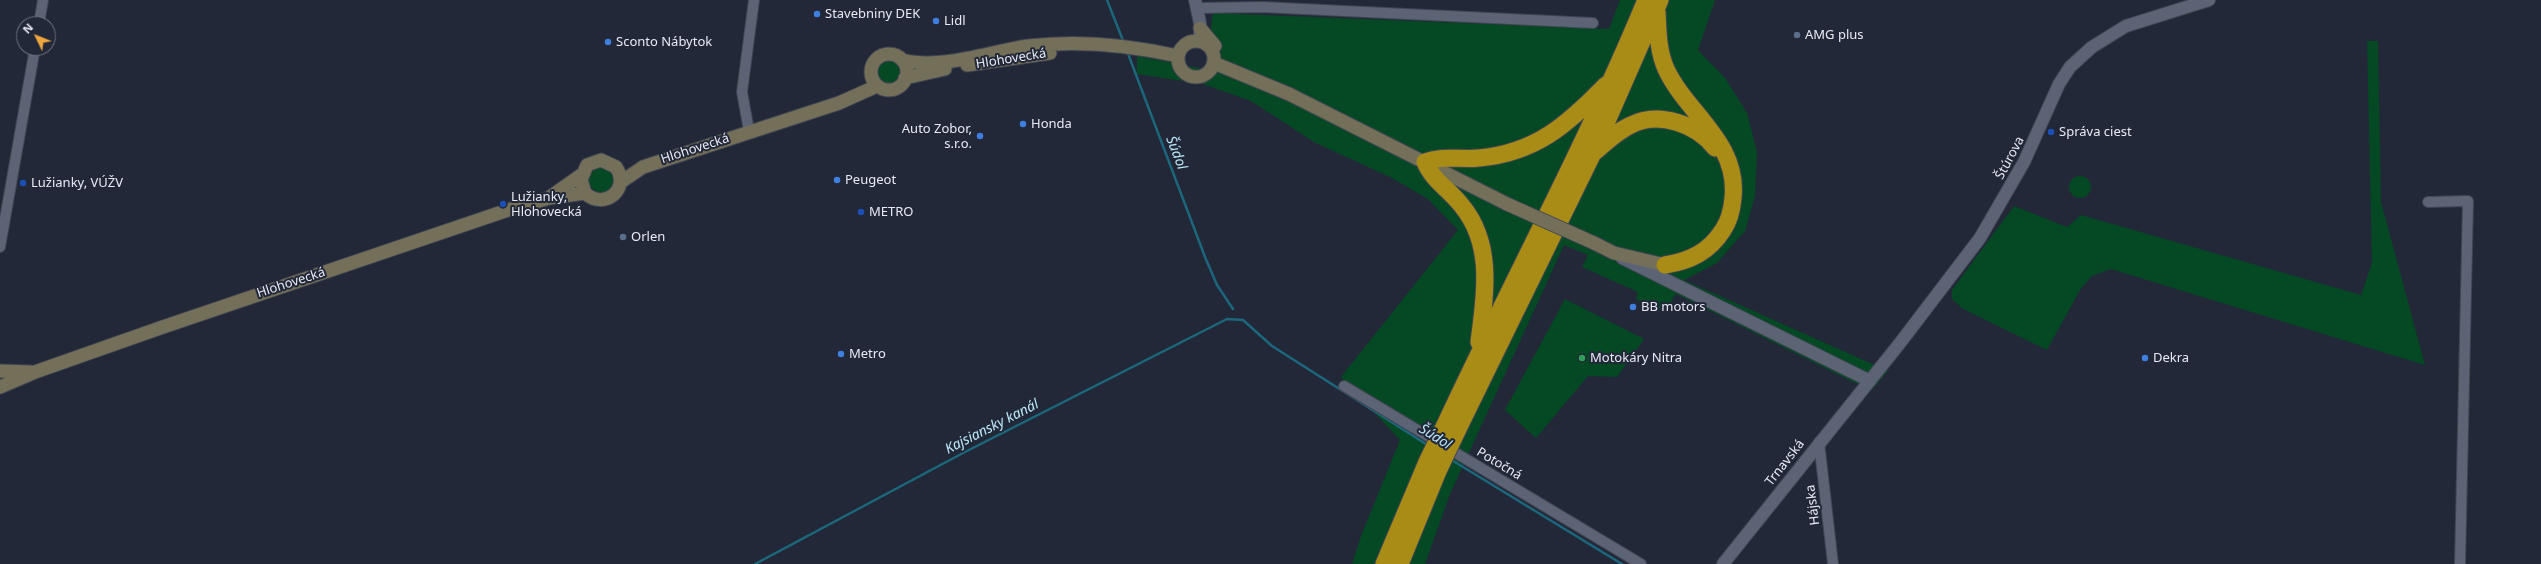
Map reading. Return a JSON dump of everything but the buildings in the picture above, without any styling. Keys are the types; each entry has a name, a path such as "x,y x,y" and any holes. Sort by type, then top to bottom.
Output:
{"highway":[{"path":"1451,428 1478,353 1615,75 1655,3"},
{"path":"1384,564 1451,428 1593,153 1655,3"},
{"path":"1655,3 1659,47 1666,70 1721,144 1731,168 1734,192 1730,215 1725,228 1709,248 1682,262 1667,273"},
{"path":"1478,353 1485,283 1482,247 1472,220 1456,198 1430,174 1425,162 1439,156 1461,158 1498,155 1536,143 1574,117 1615,75"},
{"path":"1593,153 1620,131 1633,124 1657,119 1679,123 1692,128 1714,147 1726,176 1728,191 1724,215 1713,234 1705,244 1667,273"},
{"path":"1400,564 1433,467"}],"main road":[{"path":"1200,28 1234,70"},
{"path":"1200,41 1212,49 1214,63 1207,74 1194,77 1181,69 1178,56 1185,44 1200,41"},
{"name":"Hlohovecká","path":"902,60 916,63 937,63 990,52 1076,43 1118,47"},
{"name":"Hlohovecká","path":"905,78 1020,56 1118,47"},
{"path":"1118,47 1134,48 1178,56"},
{"path":"893,54 902,60 906,68 905,78 903,83 893,89 874,80 875,60 883,55 893,54"},
{"path":"1214,63 1289,94 1507,204 1614,253 1667,273"},
{"name":"Hlohovecká","path":"549,198 581,175 587,166 596,160 607,160 616,167 643,166 839,103 874,80"},
{"name":"Hlohovecká","path":"0,386 35,372 259,293 549,198 585,193 595,199 605,200 617,192 621,182 643,166"},
{"path":"616,167 621,182"},
{"path":"581,175 581,183 585,193"},
{"name":"Hlohovecká","path":"0,371 35,372"},
{"path":"0,380 0,386"}],"street":[{"path":"40,16 43,0"},
{"path":"749,132 742,92 754,0"},
{"path":"1249,0 1262,7"},
{"name":"Štúrova","path":"1870,381 1980,238 2024,162 2059,84 2077,59 2100,40 2126,26 2209,0"},
{"path":"1200,41 1200,28 1196,4 1593,23"},
{"path":"0,247 34,56"},
{"path":"2428,202 2468,201 2460,564"},
{"path":"1667,273 1870,381"},
{"name":"Trnavská","path":"1723,564 1819,442 1870,381"},
{"name":"Potočná","path":"1344,386 1641,564"},
{"name":"Hájska","path":"1819,442 1833,564"}],"green space":[{"path":"1620,0 1715,0 1698,50 1725,78 1747,113 1757,152 1755,196 1745,231 1717,263 1684,280 1888,371 1871,391 1676,294 1664,312 1636,299 1638,292 1582,267 1588,255 1564,245 1450,494 1425,564 1352,564 1361,536 1400,440 1341,377 1458,230 1428,199 1392,178 1314,142 1251,101 1203,84 1137,74 1137,56 1205,69 1213,13 1609,29"},
{"path":"2367,41 2378,41 2381,202 2425,365 2111,269 2092,276 2080,290 2047,350 1963,309 1952,299 1952,290 2014,206 2067,227 2081,215 2361,295 2372,263"},
{"path":"885,61 893,61 900,68 900,76 893,83 885,83 878,76 878,68"},
{"path":"596,168 606,168 613,175 613,185 606,192 596,192 589,185 589,175"},
{"path":"2080,176 2088,179 2091,187 2088,195 2080,198 2072,195 2069,187 2072,179"},
{"name":"Motokáry Nitra","path":"1565,299 1644,339 1617,377 1588,376 1536,438 1505,410"}],"waterway":[{"name":"Šúdol","path":"1107,0 1124,43"},
{"name":"Šúdol","path":"1127,51 1205,257 1217,285 1233,309"},
{"name":"Kajsiansky kanál","path":"755,564 963,453 1227,319 1243,320 1272,346 1429,446"},
{"name":"Šúdol","path":"1450,459 1622,564"}],"place":[{"name":"Stavebniny DEK","path":"817,14"},
{"name":"Lidl","path":"936,21"},
{"name":"AMG plus","path":"1797,35"},
{"name":"Sconto Nábytok","path":"608,42"},
{"name":"Honda","path":"1023,124"},
{"name":"Správa ciest","path":"2051,132"},
{"name":"Auto Zobor, s.r.o.","path":"980,136"},
{"name":"Peugeot","path":"837,180"},
{"name":"Lužianky, VÚŽV","path":"23,183"},
{"name":"Lužianky, Hlohovecká","path":"503,204"},
{"name":"METRO","path":"861,212"},
{"name":"Orlen","path":"623,237"},
{"name":"BB motors","path":"1633,307"},
{"name":"Metro","path":"841,354"},
{"name":"Motokáry Nitra","path":"1582,358"},
{"name":"Dekra","path":"2145,358"}]}
